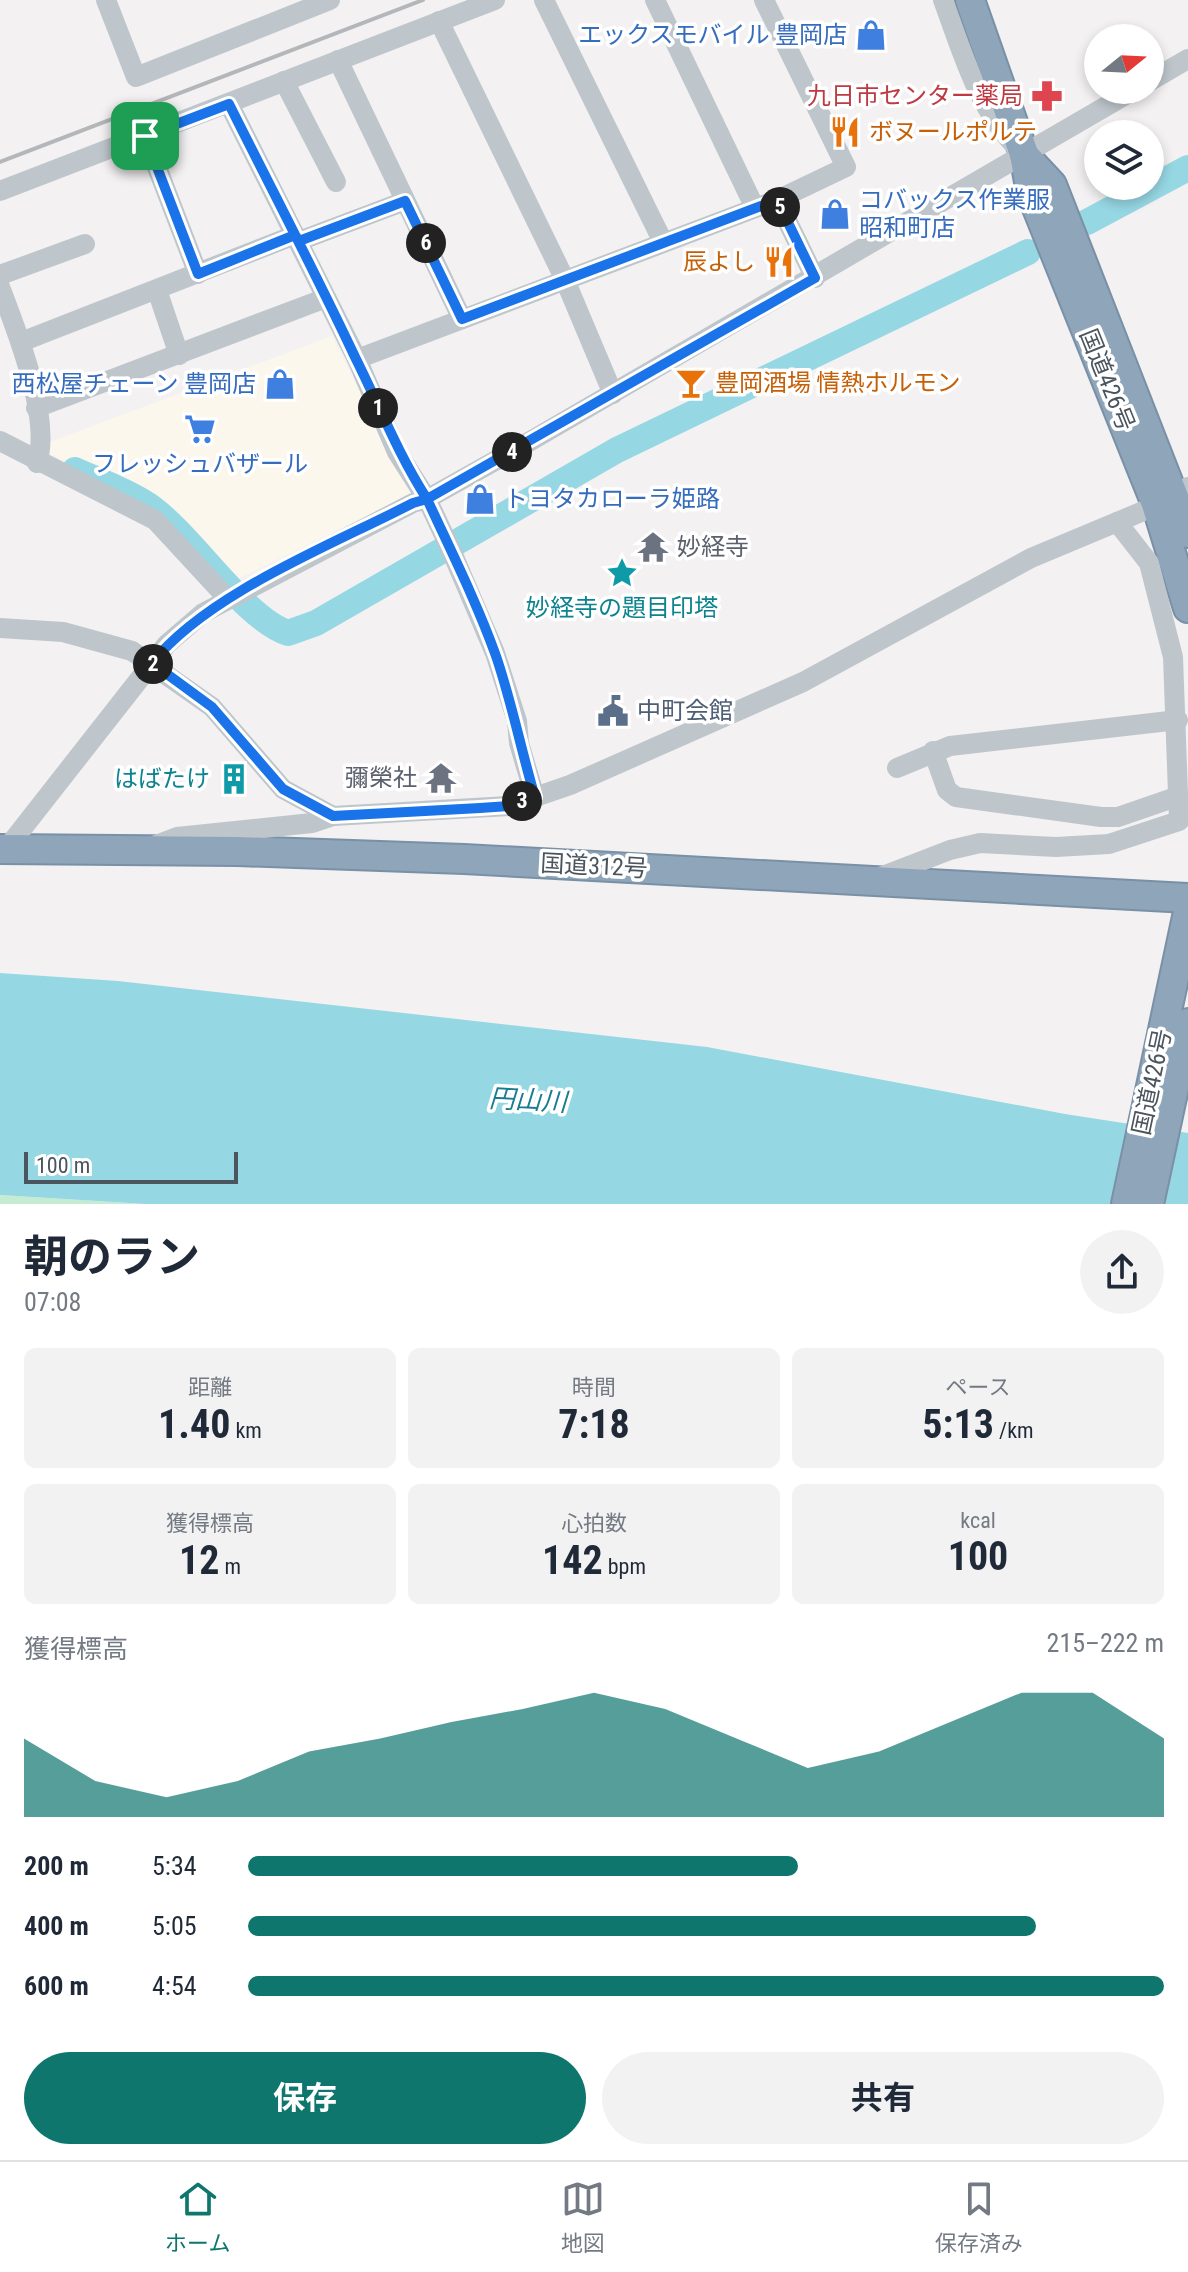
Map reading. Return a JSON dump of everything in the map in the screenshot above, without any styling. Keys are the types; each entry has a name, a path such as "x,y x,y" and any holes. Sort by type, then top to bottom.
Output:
{"highway":[{"name":"国道426号","path":"970,0 1024,154 1052,185 1188,533"},
{"name":"国道426号","path":"1173,495 1188,608"},
{"name":"国道312号","path":"3,848 464,859 1188,898"},
{"name":"国道426号","path":"1126,1204 1188,912"},
{"name":"国道426号","path":"1149,1204 1188,1023"}],"street":[{"path":"106,0 136,77 330,0"},
{"path":"0,191 495,0"},
{"path":"544,0 663,242"},
{"path":"655,0 755,208"},
{"path":"357,359 777,200 846,167 764,0"},
{"path":"943,0 976,89 998,129 1024,154"},
{"path":"439,21 565,280 613,394"},
{"path":"1164,73 1188,59"},
{"path":"338,60 462,319"},
{"path":"284,81 336,182"},
{"path":"229,104 357,359 397,452 427,499 449,545 495,653 517,721 519,743 535,797"},
{"path":"3,848 167,644 203,613 427,499 815,278 1110,104"},
{"path":"145,136 198,274"},
{"path":"777,200 815,278"},
{"path":"21,342 198,274 405,201"},
{"path":"0,275 85,244"},
{"path":"0,287 21,342 36,408 39,455"},
{"path":"157,290 179,355"},
{"path":"36,408 326,298"},
{"path":"0,441 39,455 155,520 236,594"},
{"path":"142,850 177,837 312,823 333,816 509,806 659,748 803,682 1018,564 1173,495"},
{"path":"874,880 950,850 980,843 1056,847 1109,844 1183,821 1179,796 1173,657 1159,591 1149,563 1117,522"},
{"path":"0,628 63,632 132,651 212,707 283,789 333,816"},
{"path":"897,768 933,751 1178,720"},
{"path":"933,751 947,790 956,797 1118,817 1179,796"}],"shaded area":[{"path":"332,336 411,494 236,580 139,496 45,452 50,442"}],"green space":[{"path":"0,1195 146,1204 0,1204"}],"water":[{"name":"円山川","path":"0,973 118,981 707,1047 1065,1114 1188,1133 1188,1204 146,1204 0,1195"}],"waterway":[{"path":"1087,222 1188,168"},
{"path":"75,470 122,490 165,518 253,611 288,633 316,623 617,450 1028,252"}],"railway":[{"path":"0,162 423,0"}],"place":[{"name":"エックスモバイル 豊岡店","path":"871,35"},
{"name":"九日市センター薬局","path":"1047,96"},
{"name":"ボヌールポルテ","path":"845,132"},
{"name":"コバックス作業服 昭和町店","path":"835,214"},
{"name":"辰よし","path":"779,262"},
{"name":"豊岡酒場 情熱ホルモン","path":"691,383"},
{"name":"西松屋チェーン 豊岡店","path":"280,384"},
{"name":"フレッシュバザール","path":"200,429"},
{"name":"トヨタカローラ姫路","path":"480,499"},
{"name":"妙経寺","path":"653,547"},
{"name":"妙経寺の題目印塔","path":"622,573"},
{"name":"中町会館","path":"613,711"},
{"name":"彌榮社","path":"441,778"},
{"name":"はばたけ","path":"234,779"}],"route":[{"path":"145,136 198,274 295,235 299,241 405,201 462,319 777,200 815,278 427,499 495,653 517,721 519,743 535,797 509,806 333,816 283,789 212,707 152,663 167,644 203,613 413,503 427,499 397,452 357,359 299,241 229,104 145,136"}]}
